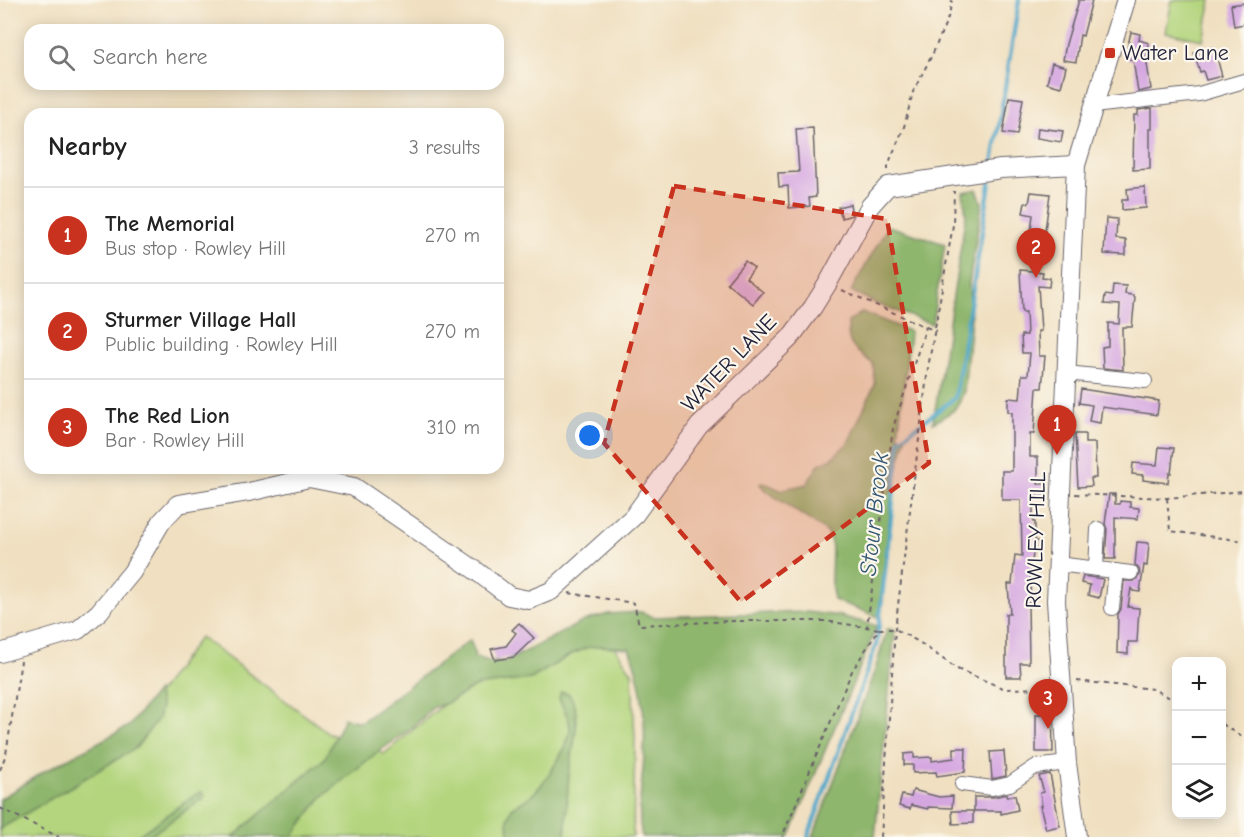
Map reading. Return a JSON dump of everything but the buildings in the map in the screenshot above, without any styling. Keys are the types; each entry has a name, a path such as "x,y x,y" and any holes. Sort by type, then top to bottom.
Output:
{"main road":[{"name":"ROWLEY HILL","path":"1077,837 1067,763 1056,601 1076,165 1126,0"},
{"path":"888,186 1001,169 1076,165"},
{"name":"WATER LANE","path":"551,591 633,517 699,426 790,338 828,284 870,206 888,186"},
{"path":"0,653 78,630 99,612 132,573 162,521 178,504 249,492 309,478 354,488 475,570 509,596 529,600 551,591"}],"street":[{"path":"1093,106 1199,94 1244,81"},
{"path":"1066,373 1145,381"},
{"path":"1096,568 1098,529"},
{"path":"1058,564 1131,573"},
{"path":"1112,608 1116,571"},
{"path":"962,784 992,788 1010,784 1035,766 1067,763"}],"path":[{"path":"888,186 888,165 904,127 913,92 933,53 949,15 952,0"},
{"path":"881,837 895,629 928,368 953,225 953,175"},
{"path":"828,284 936,332"},
{"path":"867,627 893,428 926,327"},
{"path":"1060,493 1167,498 1244,491"},
{"path":"1167,498 1170,531 1244,541"},
{"path":"551,591 634,603 639,624 825,621 879,629 895,629 919,642 957,669 1005,689 1062,684 1153,689 1172,699"},
{"path":"782,837 852,671 879,629"},
{"path":"0,770 6,754 24,647"},
{"path":"1226,727 1244,738"},
{"path":"0,808 59,837"}],"highlighted area":[{"path":"674,186 887,219 929,463 741,602 604,443"}],"green space":[{"path":"1172,0 1211,0 1203,40 1166,32"},
{"path":"977,189 982,203 969,283 971,319 964,391 953,411 933,423 966,214 963,192"},
{"path":"888,226 945,244 932,324 877,304 851,291"},
{"path":"862,312 910,333 898,435 906,438 898,467 894,468 881,618 834,600 831,583 832,546 828,533 765,490 760,484 763,482 780,490 807,484 819,464 832,458 848,443 875,384 873,364 856,351 849,338 848,322"},
{"path":"641,612 653,617 806,612 840,616 877,626 789,837 642,837 640,806 644,727 637,673 629,648 599,646 586,648 570,655 531,679 476,686 447,703 432,708 412,728 375,754 321,798 292,837 233,837 325,758 344,718 361,722 470,640 475,653 473,656 491,662 505,662 584,621 608,614"},
{"path":"887,629 895,629 875,837 813,837 876,667"},
{"path":"200,637 330,734 384,754 468,684 570,646 613,645 632,672 635,740 633,837 0,837 0,803 116,738 139,719"},
{"path":"157,691 161,707 158,719 136,748 0,829 0,799 45,771 129,726"},
{"path":"561,692 568,693 576,711 576,732 569,775 565,837 509,837 508,818 512,808 530,797 540,787 557,762 569,735 570,724 559,698"},
{"path":"203,792 202,799 148,837 136,837 196,794"}],"waterway":[{"name":"Stour Brook","path":"993,163 1019,0"},
{"name":"Stour Brook","path":"808,837 877,642 900,439 955,398 991,177"}],"place":[{"name":"Water Lane","path":"1110,53"},
{"name":"Sturmer Village Hall","path":"1036,278"},
{"name":"The Memorial","path":"1057,455"},
{"name":"The Red Lion","path":"1048,729"}]}
